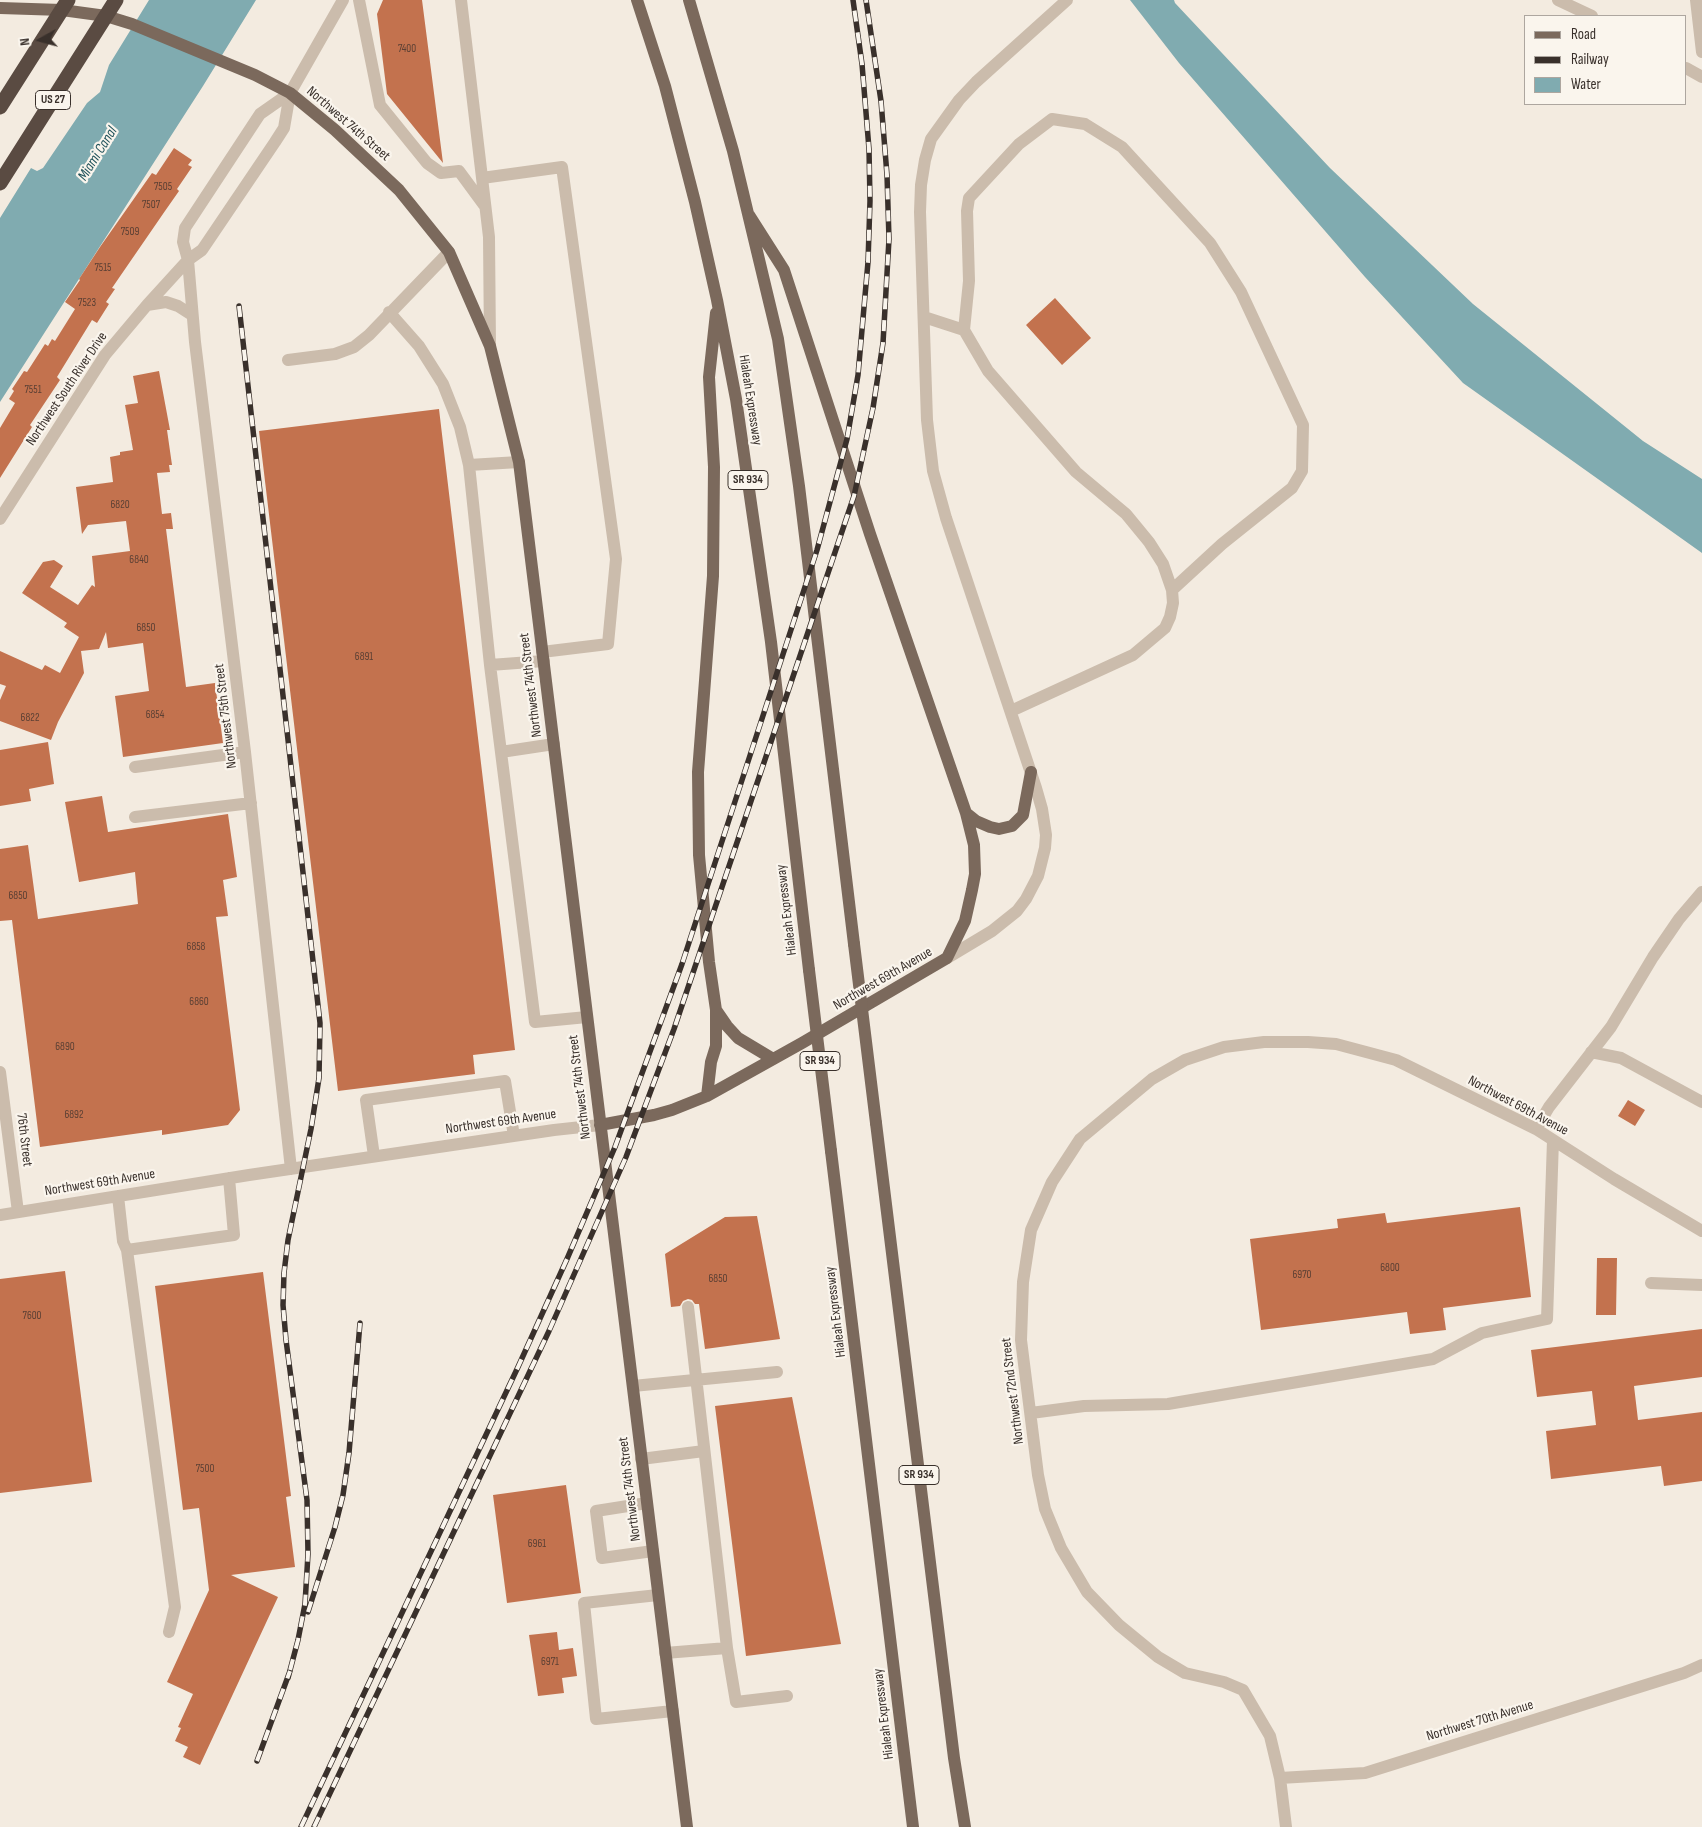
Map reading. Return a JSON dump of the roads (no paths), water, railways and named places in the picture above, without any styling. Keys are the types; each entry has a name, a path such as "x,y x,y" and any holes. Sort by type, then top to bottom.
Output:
{"highway":[{"name":"US 27","path":"0,183 116,0"},
{"path":"0,107 65,5"}],"main road":[{"name":"Hialeah Expressway","path":"637,0 665,86 695,202 717,300 736,399 771,642 913,1827"},
{"name":"SR 934","path":"689,0 733,151 778,339 800,486 876,1123 952,1738 965,1827"},
{"name":"Northwest 74th Street","path":"0,8 65,5 106,16 132,24 255,75 290,94 335,130 399,190 449,252 490,346 519,462 686,1827"},
{"path":"749,215 784,270 873,543 966,813 974,845 974,882 965,921 947,958"},
{"path":"707,1096 711,1062 716,1046 716,1010 709,962 700,863 698,789 713,576 714,467 709,377 717,300"},
{"path":"966,813 990,828 1012,826 1023,814 1031,772"},
{"name":"Northwest 69th Avenue","path":"600,1125 654,1115 678,1108 707,1096 947,958"},
{"path":"716,1010 738,1038 773,1059"}],"street":[{"name":"Northwest South River Drive","path":"0,519 105,355 188,260 202,250 284,128 290,94 343,0"},
{"path":"359,0 380,105 427,163 441,173 460,171 485,207"},
{"name":"Northwest 74th Street","path":"460,0 489,238 490,346"},
{"name":"Northwest 69th Avenue","path":"947,958 992,931 1011,917 1026,899 1038,876 1045,848 1046,835 1042,809 1031,772 952,537 933,471 927,420 920,212 921,185 931,139 959,100 976,82 1067,0"},
{"path":"1558,0 1590,15"},
{"path":"1696,0 1702,52"},
{"path":"1687,69 1702,77"},
{"name":"Northwest South River Drive","path":"188,260 183,242 185,228 260,114 290,94"},
{"path":"1011,711 1133,655 1165,628 1173,603 1172,590 1163,564 1149,542 1126,514 1076,472 988,371 964,330 969,281 967,211 969,198 1019,144 1052,119 1086,124 1122,147 1210,243 1241,292 1303,425 1302,471 1292,488 1228,538 1172,590"},
{"path":"482,178 562,167 616,559 608,644 490,665"},
{"path":"288,360 335,354 354,346 369,334 449,252"},
{"name":"Northwest 75th Street","path":"188,260 192,315 246,752 291,1169"},
{"path":"147,305 166,302 178,306 192,315"},
{"path":"389,312 419,346 444,384 460,427 469,466 490,665 536,1022 587,1017"},
{"path":"924,317 964,330"},
{"path":"469,466 519,462"},
{"path":"501,752 554,744"},
{"path":"136,767 246,752"},
{"path":"135,817 251,803"},
{"path":"1536,1129 1549,1107 1611,1027 1679,918 1702,892"},
{"name":"Northwest 72nd Street","path":"1286,1827 1280,1778 1270,1736 1243,1690 1224,1682 1185,1672 1158,1657 1119,1625 1088,1592 1061,1548 1045,1509 1038,1475 1021,1340 1023,1282 1032,1230 1052,1182 1080,1139 1152,1078 1186,1060 1224,1047 1264,1042 1336,1044"},
{"name":"Northwest 69th Avenue","path":"1336,1044 1396,1060 1536,1129 1614,1179 1702,1231"},
{"path":"1591,1052 1621,1058 1702,1102"},
{"name":"76th Street","path":"0,1072 18,1212"},
{"path":"374,1156 366,1100 505,1081 514,1136"},
{"name":"Northwest 69th Avenue","path":"0,1215 374,1156 600,1125"},
{"path":"1031,1413 1084,1406 1168,1404 1433,1359 1482,1332 1547,1319 1553,1140"},
{"path":"127,1250 234,1235 229,1178"},
{"path":"118,1196 175,1607 169,1632"},
{"path":"1651,1284 1702,1285"},
{"path":"688,1307 727,1648 736,1702 787,1696"},
{"path":"633,1386 777,1372"},
{"path":"642,1459 704,1452"},
{"path":"647,1504 596,1511 602,1558 652,1551"},
{"path":"658,1595 584,1603 596,1719 673,1711"},
{"path":"665,1653 727,1648"},
{"name":"Northwest 70th Avenue","path":"1280,1778 1366,1772 1702,1666"}],"water":[{"name":"Miami Canal","path":"149,0 256,0 0,402 0,218 31,168 37,171 43,168 87,103 100,92 109,65"},
{"path":"1130,0 1174,0 1330,168 1473,304 1643,441 1702,479 1702,553 1463,383 1365,277 1179,63"}],"railway":[{"path":"301,1827 518,1367 615,1147 682,964 817,550 847,439 858,375 868,262 869,149 862,64 853,0"},
{"path":"314,1827 549,1331 626,1157 674,1029 854,496 873,408 883,343 889,239 887,175 881,101 866,0"},
{"path":"239,306 320,1023 319,1078 311,1129 288,1240 284,1273 283,1305 307,1500 308,1554 305,1604 288,1678"},
{"path":"308,1612 335,1527 343,1495 349,1453 360,1323"},
{"path":"257,1761 290,1671"}]}
